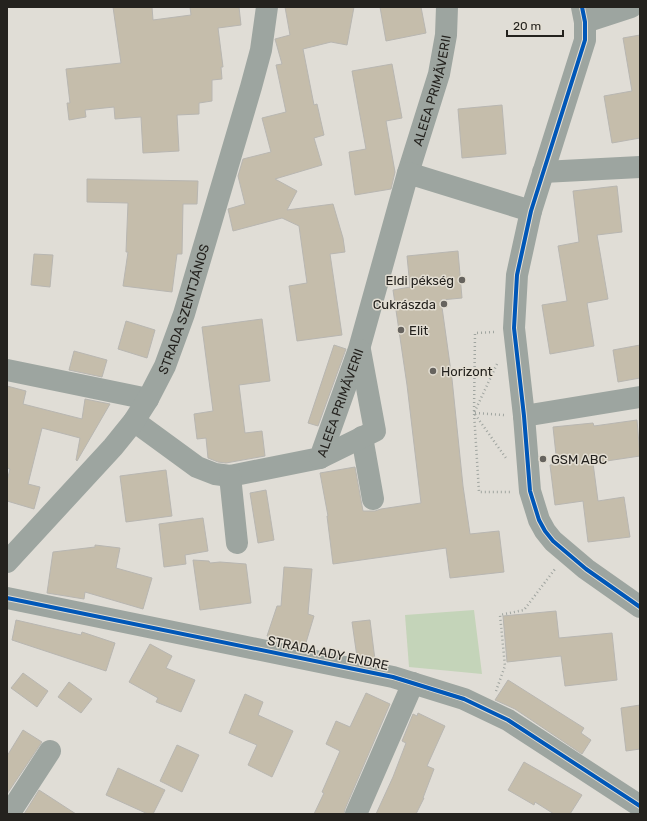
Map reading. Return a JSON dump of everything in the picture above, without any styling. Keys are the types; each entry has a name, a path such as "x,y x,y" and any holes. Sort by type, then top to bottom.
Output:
{"street":[{"name":"STRADA SZENTJÁNOS","path":"7,562 114,447 134,421 148,399 165,366 184,314 251,87 261,50 267,7"},
{"name":"ALEEA PRIMĂVERII","path":"134,421 197,467 215,474 230,476 320,458 359,349 408,173 439,74 446,36 447,7"},
{"path":"631,7 584,15 585,40 531,211 517,275 514,328 524,416 530,491 539,520 545,531 567,554 640,607"},
{"path":"543,172 640,167"},
{"path":"408,173 531,211"},
{"path":"320,458 375,431 359,349"},
{"path":"7,370 148,399"},
{"path":"524,416 640,397"},
{"path":"362,437 373,499"},
{"path":"230,476 237,543"},
{"name":"STRADA ADY ENDRE","path":"7,598 393,677 464,699 508,720 640,806"},
{"path":"356,814 413,683"},
{"path":"9,814 50,751"}],"path":[{"path":"475,333 474,413 480,492 530,491"},
{"path":"474,413 498,363"},
{"path":"474,413 524,416"},
{"path":"474,413 507,459"},
{"path":"490,711 505,666 500,615 524,610 567,554"}],"green space":[{"path":"474,610 482,674 409,667 405,615"}],"building":[{"path":"113,7 152,7 153,20 191,15 190,7 239,7 241,25 218,28 223,67 221,67 222,79 212,80 212,101 199,103 199,114 177,115 179,151 143,153 141,117 115,119 114,107 85,110 86,117 69,120 67,103 70,103 66,69 121,63"},
{"path":"285,7 354,7 347,45 331,42 303,49 314,105 317,104 324,135 314,138 322,165 275,179 297,191 287,210 333,204 343,238 345,252 330,254 342,335 297,341 289,286 307,283 299,226 282,218 233,231 228,209 245,204 238,176 243,159 271,152 262,118 286,112 276,65 282,64 275,39 290,35"},
{"path":"380,7 421,7 426,33 386,41"},
{"path":"640,35 640,138 612,143 604,96 632,91 623,38"},
{"path":"392,64 402,118 386,121 395,172 391,189 355,195 349,152 366,149 352,71"},
{"path":"502,105 506,154 462,158 458,109"},
{"path":"87,179 198,181 197,204 183,204 182,254 177,254 172,292 123,286 128,252 126,252 128,203 87,202"},
{"path":"617,186 622,232 597,235 608,299 587,303 594,346 550,354 542,305 567,301 558,246 579,242 573,191"},
{"path":"458,251 462,298 441,300 452,379 463,486 470,534 499,531 504,572 450,578 446,548 333,564 328,516 320,473 355,467 363,511 375,511 421,503 407,385 393,290 410,287 407,256"},
{"path":"34,254 53,255 50,287 31,285"},
{"path":"262,319 270,381 239,385 245,433 262,431 265,456 226,463 218,462 208,458 206,438 197,439 194,414 213,411 202,327"},
{"path":"126,321 155,330 147,358 118,349"},
{"path":"334,345 346,349 318,426 308,423"},
{"path":"640,345 640,378 618,382 613,350"},
{"path":"74,351 107,360 102,377 69,370"},
{"path":"7,386 26,391 23,404 82,419 85,399 110,404 77,461 80,438 42,428 28,484 40,487 34,509 7,501 7,481 10,469 7,468"},
{"path":"637,420 640,456 593,463 598,501 624,497 630,537 588,542 583,501 555,505 550,465 557,464 553,427 593,423 594,426"},
{"path":"166,470 172,516 126,522 120,476"},
{"path":"266,490 274,540 258,543 250,493"},
{"path":"203,518 208,551 185,555 186,564 164,567 159,524"},
{"path":"95,545 120,548 116,568 152,578 143,609 85,592 84,599 47,593 53,552 95,547"},
{"path":"193,560 209,561 210,563 220,562 246,564 251,603 200,610"},
{"path":"284,567 312,569 308,614 314,616 305,646 267,636 277,606 281,606"},
{"path":"556,611 559,638 612,633 617,680 565,686 561,656 507,662 503,616"},
{"path":"16,620 81,635 82,632 115,643 106,671 12,640"},
{"path":"370,620 375,660 357,657 352,622"},
{"path":"150,644 172,656 166,668 195,680 181,712 156,702 158,698 129,682"},
{"path":"23,673 48,691 37,707 11,688"},
{"path":"508,680 584,728 581,733 591,740 582,754 515,709 495,700"},
{"path":"69,682 92,699 81,713 58,697"},
{"path":"366,693 390,704 344,814 314,814 324,793 322,792 340,751 326,744 336,721 350,727"},
{"path":"245,694 263,702 258,715 293,731 272,777 248,765 257,745 229,733"},
{"path":"640,705 640,749 626,751 621,708"},
{"path":"418,713 445,726 427,766 434,769 424,798 416,814 376,814 393,777 406,743 402,741 413,714 417,716"},
{"path":"23,730 42,742 7,794 7,756"},
{"path":"177,745 199,755 182,792 160,781"},
{"path":"524,762 582,795 570,814 554,814 535,802 534,805 508,790"},
{"path":"118,768 165,790 153,814 148,814 106,795"},
{"path":"39,790 76,814 24,814"}],"cycle path":[{"path":"582,7 585,22 585,40 531,211 517,275 514,328 524,416 530,491 539,520 553,541 586,569 640,607"},
{"path":"7,598 393,677 464,699 508,720 640,806"}],"place":[{"name":"Eldi pékség","path":"462,280"},
{"name":"Cukrászda","path":"444,304"},
{"name":"Elit","path":"401,330"},
{"name":"Horizont","path":"433,371"},
{"name":"GSM ABC","path":"543,459"}]}
